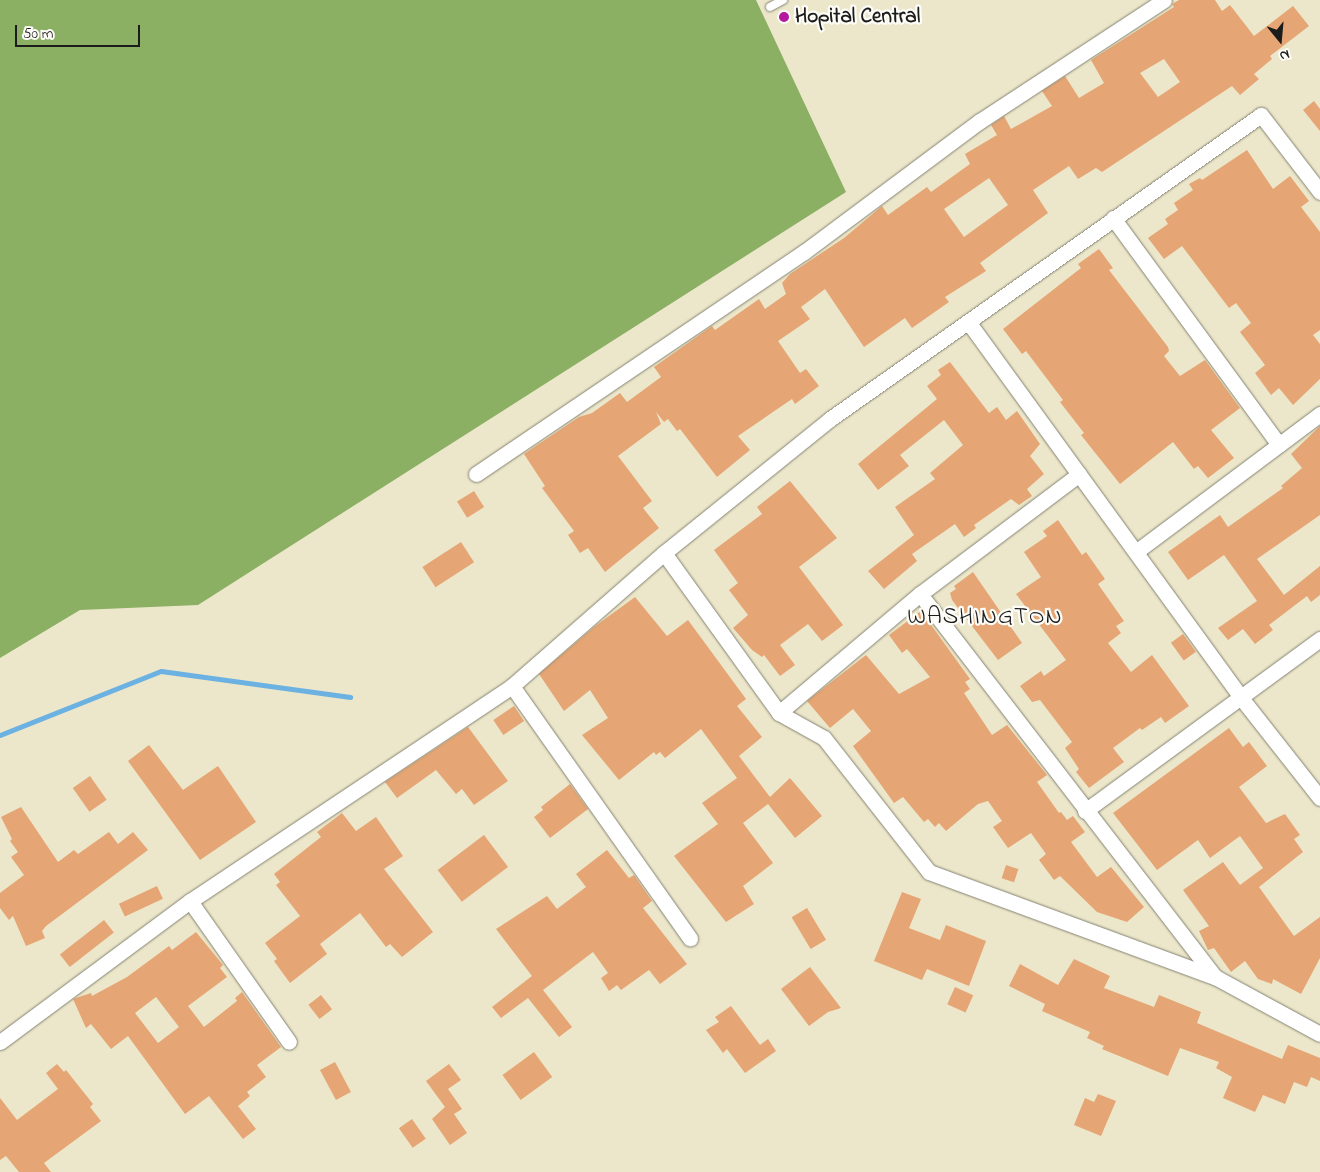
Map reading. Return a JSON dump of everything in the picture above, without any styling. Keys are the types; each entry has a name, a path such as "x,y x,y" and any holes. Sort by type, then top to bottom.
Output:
{"street":[{"path":"476,474 804,252 980,121 1164,0"},
{"path":"0,1042 190,901 512,686 664,553 830,418 969,323 1113,218 1261,115 1320,192"},
{"path":"1113,218 1280,445"},
{"path":"969,323 1242,699 1320,798"},
{"path":"1137,552 1320,414"},
{"path":"779,713 920,594 1079,474"},
{"path":"664,553 779,713 824,738 930,872 1215,977 1320,1034"},
{"path":"920,594 1085,811 1215,977"},
{"path":"1085,811 1242,699 1320,640"},
{"path":"512,686 690,938"},
{"path":"190,901 289,1042"}],"lane":[{"path":"770,7 783,0"}],"green space":[{"path":"0,0 756,0 846,192 198,605 80,610 0,658"}],"building":[{"path":"1179,0 1215,0 1222,11 1230,5 1254,36 1293,6 1309,26 1270,56 1272,59 1254,74 1259,79 1240,95 1232,86 1102,172 1096,168 1078,179 1069,166 1033,190 1048,213 980,263 986,271 945,297 949,302 912,328 905,318 864,347 825,289 801,307 810,319 778,341 800,373 806,369 819,386 795,404 792,399 738,436 750,450 717,477 680,429 677,431 668,419 664,422 656,412 661,424 618,456 652,501 643,508 659,528 605,572 588,548 580,553 568,535 574,531 542,488 545,486 524,454 579,417 592,413 620,393 627,402 661,377 654,367 712,326 715,330 759,299 765,309 786,294 782,283 790,274 844,238 882,206 888,215 927,187 931,192 970,164 965,154 997,135 991,125 1004,116 1011,129 1052,106 1042,91 1065,76 1079,98 1104,83 1091,60 1174,7 1172,4","holes":["1164,59 1180,82 1158,97 1140,73","989,178 1008,205 964,237 944,209"]},
{"path":"1314,101 1320,109 1320,131 1303,110"},
{"path":"1247,150 1273,189 1290,176 1309,201 1301,207 1320,232 1320,330 1313,335 1320,344 1320,379 1293,405 1279,388 1271,395 1255,373 1265,365 1240,332 1251,323 1236,303 1229,308 1182,246 1164,259 1148,238 1168,224 1165,219 1178,210 1174,203 1193,190 1189,184 1200,178 1202,180"},
{"path":"1099,249 1113,268 1109,270 1168,347 1169,351 1164,356 1180,376 1205,360 1240,408 1211,430 1234,458 1208,478 1198,466 1194,469 1173,442 1120,484 1081,435 1084,433 1060,402 1063,400 1026,351 1022,354 1003,329 1081,268 1078,264"},
{"path":"950,362 989,413 997,407 1006,420 1017,411 1040,444 1030,456 1044,474 1027,489 1032,496 1019,505 1011,499 974,525 976,528 964,537 955,524 912,554 917,561 884,589 868,571 914,535 895,507 935,479 930,473 963,445 944,420 900,455 909,466 878,490 858,464 937,399 927,386 941,375 938,370"},
{"path":"1320,426 1320,515 1257,559 1284,595 1320,566 1320,595 1311,602 1307,596 1269,625 1273,630 1255,644 1243,629 1228,640 1218,628 1257,601 1224,555 1188,580 1168,552 1220,515 1228,527 1283,488 1281,486 1302,468 1291,454"},
{"path":"790,481 837,538 799,567 843,625 822,641 808,624 780,645 795,665 780,676 764,655 762,657 752,650 733,628 748,615 729,590 738,583 714,550 762,514 757,507"},
{"path":"474,491 484,507 467,518 457,502"},
{"path":"1058,520 1082,555 1086,552 1105,579 1098,584 1124,621 1116,626 1121,633 1108,643 1131,672 1152,655 1189,706 1165,723 1161,717 1142,730 1140,728 1113,748 1124,762 1089,788 1076,772 1079,769 1065,748 1072,742 1040,700 1032,702 1020,686 1041,671 1044,676 1066,660 1016,594 1041,577 1024,552 1047,536 1043,531"},
{"path":"461,542 474,562 435,587 422,567"},
{"path":"973,572 1022,643 998,660 952,600 950,593 956,589 954,586"},
{"path":"635,597 667,636 688,620 746,699 737,706 762,737 739,756 770,797 790,778 822,816 795,838 768,804 743,823 773,863 743,886 754,904 726,922 674,856 718,824 702,803 737,778 701,729 665,758 660,752 656,755 654,752 619,780 582,735 608,718 590,690 564,711 539,674 594,627"},
{"path":"921,611 970,679 965,682 970,689 964,693 992,735 1007,725 1047,775 1037,782 1059,813 1061,812 1067,820 1073,816 1085,832 1071,842 1097,877 1111,867 1144,907 1127,922 1097,912 1060,876 1054,880 1039,860 1046,854 1031,833 1008,848 993,827 1002,821 988,801 978,804 946,831 939,823 935,827 928,819 924,822 903,797 894,803 853,746 871,731 853,709 830,728 807,701 866,655 899,694 930,677 907,649 902,653 889,635"},
{"path":"1183,634 1196,652 1184,661 1171,643"},
{"path":"514,706 524,721 503,735 493,720"},
{"path":"468,727 508,781 474,805 462,789 456,794 436,770 397,798 385,782"},
{"path":"1229,728 1243,747 1249,742 1267,766 1239,787 1266,823 1285,814 1300,835 1294,839 1303,852 1259,887 1294,936 1320,917 1320,958 1301,994 1273,979 1272,984 1258,979 1245,961 1231,972 1214,948 1208,950 1199,931 1209,926 1183,890 1223,862 1240,885 1263,868 1240,836 1210,858 1198,840 1157,870 1113,813"},
{"path":"149,745 183,790 218,766 256,822 200,860 128,761"},
{"path":"90,776 107,800 89,812 73,788"},
{"path":"570,784 588,809 550,838 534,817 543,810 541,807"},
{"path":"21,807 58,862 74,850 78,854 109,832 118,844 133,832 148,850 46,926 42,931 45,938 26,946 13,916 9,920 0,908 0,893 24,875 11,857 18,852 10,841 12,839 1,817"},
{"path":"342,813 356,831 376,817 403,856 384,869 433,932 402,957 390,944 386,947 360,913 320,944 327,954 290,983 274,961 277,959 265,943 300,916 276,885 280,882 274,874 321,837 317,832"},
{"path":"484,835 508,867 462,902 438,870"},
{"path":"607,850 629,878 634,875 652,901 643,908 687,964 660,984 649,970 621,990 617,985 609,991 601,978 608,973 593,952 543,990 572,1027 559,1037 528,998 501,1018 492,1007 532,976 496,929 547,896 557,909 586,887 576,874"},
{"path":"1006,865 1018,869 1014,882 1002,878"},
{"path":"157,886 163,899 125,916 119,904"},
{"path":"902,892 921,899 909,928 940,940 946,925 986,941 969,986 927,969 922,980 874,961"},
{"path":"807,908 826,940 811,949 792,917"},
{"path":"104,920 114,933 70,967 60,954"},
{"path":"196,932 223,965 220,968 227,977 188,1006 204,1027 237,1001 235,998 242,992 281,1047 257,1065 266,1077 247,1092 250,1096 238,1106 256,1129 243,1139 209,1096 185,1114 128,1036 111,1049 91,1024 86,1028 73,999 91,993 92,996 127,977 169,946 172,950","holes":["156,997 179,1027 158,1043 135,1013"]},
{"path":"1074,959 1110,976 1104,988 1154,1007 1159,995 1201,1012 1197,1023 1282,1059 1288,1045 1320,1058 1320,1081 1311,1077 1307,1087 1294,1082 1285,1104 1263,1095 1255,1112 1223,1098 1232,1077 1216,1068 1219,1062 1180,1048 1168,1076 1102,1049 1104,1046 1087,1038 1090,1032 1042,1011 1045,1004 1009,986 1020,964 1058,985"},
{"path":"810,967 841,1008 828,1012 809,1026 781,989"},
{"path":"955,987 973,995 966,1012 947,1004"},
{"path":"321,995 332,1009 319,1019 308,1005"},
{"path":"731,1006 760,1045 768,1039 776,1051 745,1073 727,1049 723,1053 706,1030 719,1022 715,1017"},
{"path":"534,1052 552,1077 521,1100 502,1075"},
{"path":"335,1062 351,1092 336,1100 320,1070"},
{"path":"57,1064 64,1072 66,1070 93,1104 90,1107 101,1121 44,1163 51,1172 19,1172 6,1156 0,1160 0,1098 17,1120 58,1089 46,1073"},
{"path":"449,1064 461,1080 448,1089 462,1109 454,1114 467,1133 450,1145 432,1119 445,1107 426,1081"},
{"path":"1098,1094 1116,1101 1101,1136 1074,1125 1085,1098 1094,1102"},
{"path":"412,1119 426,1139 413,1148 399,1128"}],"waterway":[{"path":"0,735 161,671 350,697"}],"place":[{"name":"Hopital Central","path":"784,17"}],"district":[{"name":"WASHINGTON","path":"985,618"}]}
